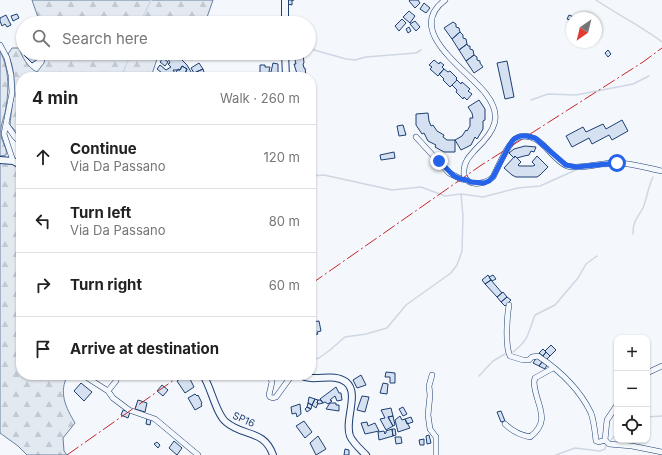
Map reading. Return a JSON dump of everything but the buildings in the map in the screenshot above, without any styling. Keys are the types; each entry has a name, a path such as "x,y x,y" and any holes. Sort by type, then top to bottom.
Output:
{"street":[{"path":"285,0 285,16"},
{"path":"445,0 434,12 432,30 434,38 486,94 494,108 496,118 491,132 470,155 466,162 464,174 467,180"},
{"path":"0,45 7,58 12,83 11,101 4,134 14,161"},
{"path":"285,60 286,72"},
{"path":"6,124 16,138"},
{"path":"416,137 449,173 461,179 480,184 489,181 493,177 509,146 514,139 520,136 535,138 561,162 570,166 617,163 662,171"},
{"path":"0,160 6,159 14,161"},
{"path":"509,305 507,323 508,352 510,356 522,360 529,360 535,356 538,356 553,368 579,392 591,414 596,441 598,442 605,440"},
{"path":"650,372 662,366"},
{"path":"505,424 515,433 524,436 530,437 536,433 541,425 542,419 534,382 535,378 553,368"},
{"path":"432,375 429,386 430,395 428,415 430,429 436,437 436,455"},
{"path":"316,378 340,379 348,384 352,391 349,416 350,435 355,444 366,455"},
{"path":"91,380 108,391 113,398 129,410 155,419 198,455"},
{"path":"108,391 116,380"},
{"name":"SP16","path":"205,380 225,422 240,430 260,437 268,445 273,455"},
{"path":"271,380 269,395 271,398 276,397 288,380"},
{"path":"605,440 607,420 616,407"},
{"path":"605,440 609,444 632,446 662,452"}],"green space":[{"path":"32,0 213,0 207,16 38,16"},
{"path":"12,48 16,48 16,60 25,60 31,68 37,72 16,72 16,132 10,125 14,80 8,54"},
{"path":"0,51 6,66 8,89 1,132 6,155 0,156"},
{"path":"45,60 157,60 153,72 37,72"},
{"path":"3,162 11,163 16,167 16,380 66,380 63,394 64,400 75,423 63,438 64,451 67,455 27,455 18,446 0,433 0,164"}],"waterway":[{"path":"143,16 151,0"},
{"path":"596,0 662,42"},
{"path":"316,51 355,60 366,57 416,53 421,50"},
{"path":"123,72 128,60"},
{"path":"531,100 548,94 576,95 633,84 649,76"},
{"path":"601,167 615,166"},
{"path":"316,176 324,175 392,190 421,187 445,196 461,194 483,197 518,188 540,186 578,169"},
{"path":"633,234 637,217 643,208 653,177"},
{"path":"316,359 330,350 345,337 366,334 387,328 406,305 451,273 457,265 462,251 463,216 461,194"},
{"path":"513,352 526,339 535,315 555,305 578,278 586,264 597,256"},
{"path":"479,376 493,361 505,354"},
{"path":"650,417 662,416"},
{"path":"611,440 614,436"},
{"path":"556,455 575,448 600,451 605,449 606,445"}],"power":[{"path":"316,281 480,166 643,62 662,48"},
{"path":"67,455 174,380"}],"route":[{"path":"439,161 449,173 454,176 474,183 484,183 493,177 514,139 520,136 527,136 535,138 566,165 576,167 617,163"}]}
